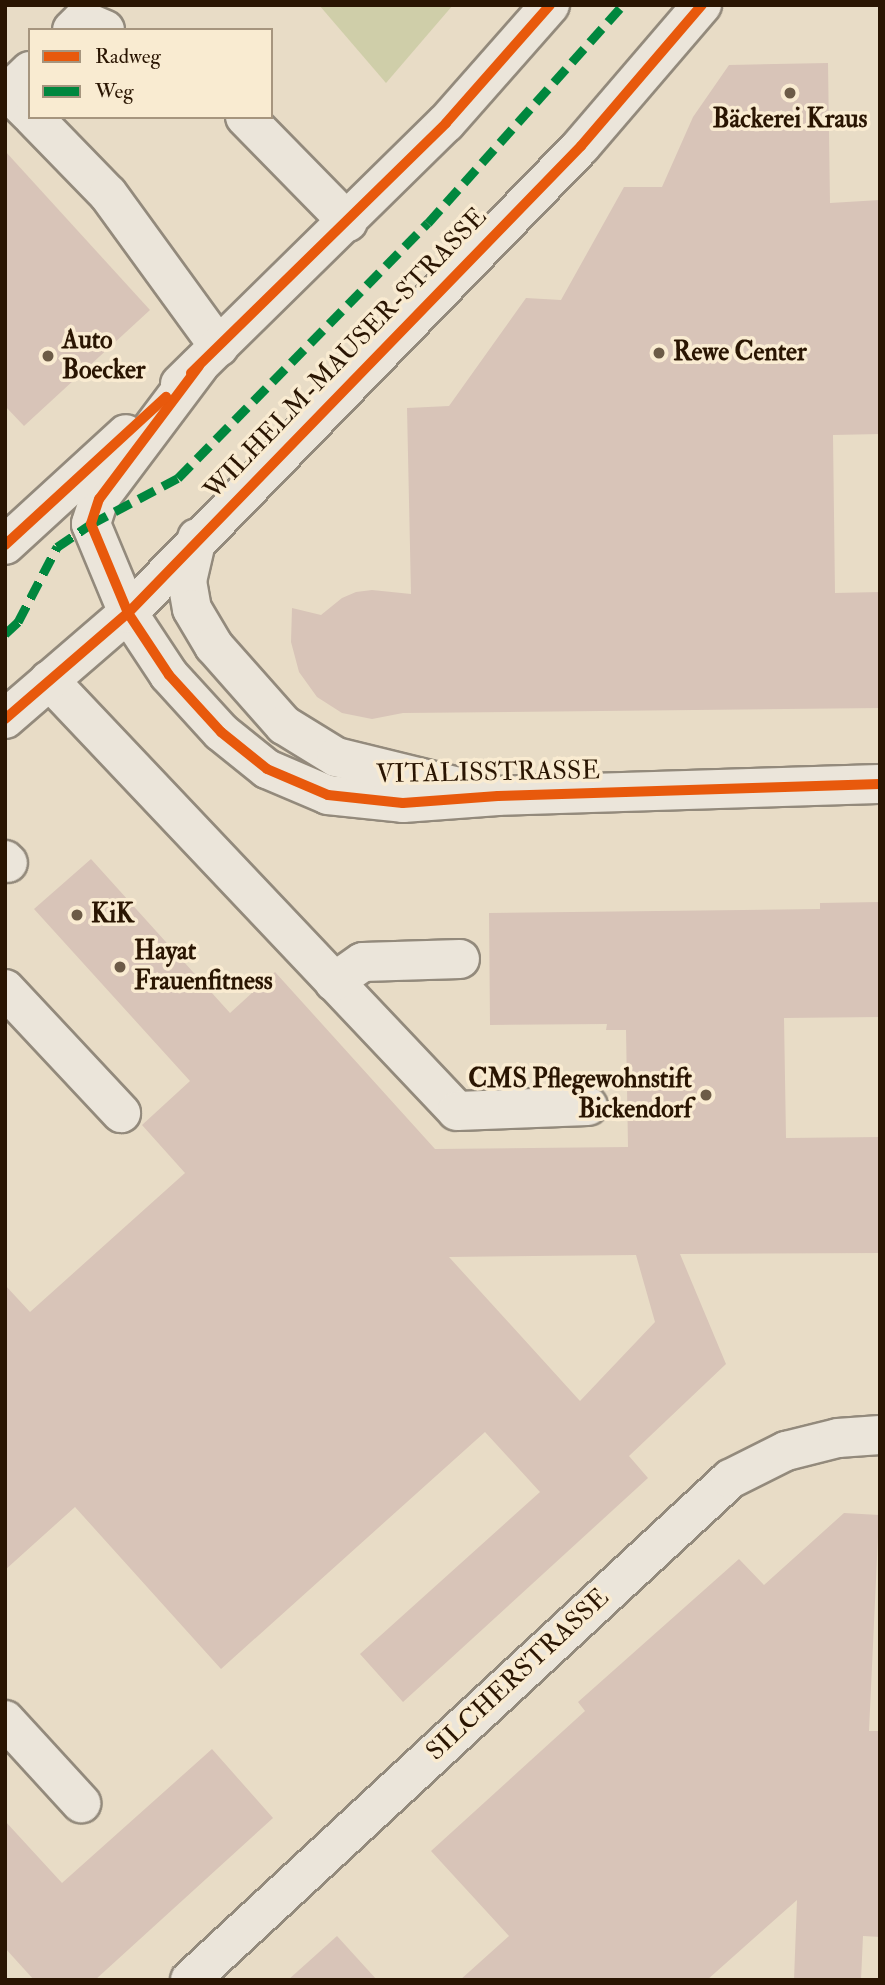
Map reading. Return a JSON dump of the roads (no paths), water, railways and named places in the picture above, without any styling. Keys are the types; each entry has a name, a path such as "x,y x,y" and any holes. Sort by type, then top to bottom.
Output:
{"street":[{"path":"5,545 209,357 348,222 446,123 550,5"},
{"name":"WILHELM-MAUSER-STRASSE","path":"5,719 128,612 197,538 581,146 702,5"},
{"path":"74,28 82,20 100,28"},
{"path":"28,73 8,92 28,113"},
{"path":"34,119 108,194 209,357"},
{"path":"247,119 348,222"},
{"name":"VITALISSTRASSE","path":"209,357 99,499 91,524 128,612 169,675 220,732 267,769 328,795 403,803 498,796 880,784"},
{"name":"VITALISSTRASSE","path":"197,538 187,581 192,609 214,646 285,725 336,757 498,796"},
{"path":"49,680 457,1111 588,1106"},
{"path":"334,982 363,962 460,959"},
{"path":"5,989 121,1113"},
{"name":"SILCHERSTRASSE","path":"190,1980 730,1479 786,1451 838,1438 880,1435"},
{"path":"5,1720 81,1803"}],"place":[{"name":"Bäckerei Kraus","path":"790,93"},
{"name":"Rewe Center","path":"659,353"},
{"name":"Auto Boecker","path":"48,356"},
{"name":"KiK","path":"77,915"},
{"name":"Hayat Frauenfitness","path":"120,967"},
{"name":"CMS Pflegewohnstift Bickendorf","path":"706,1095"}]}
